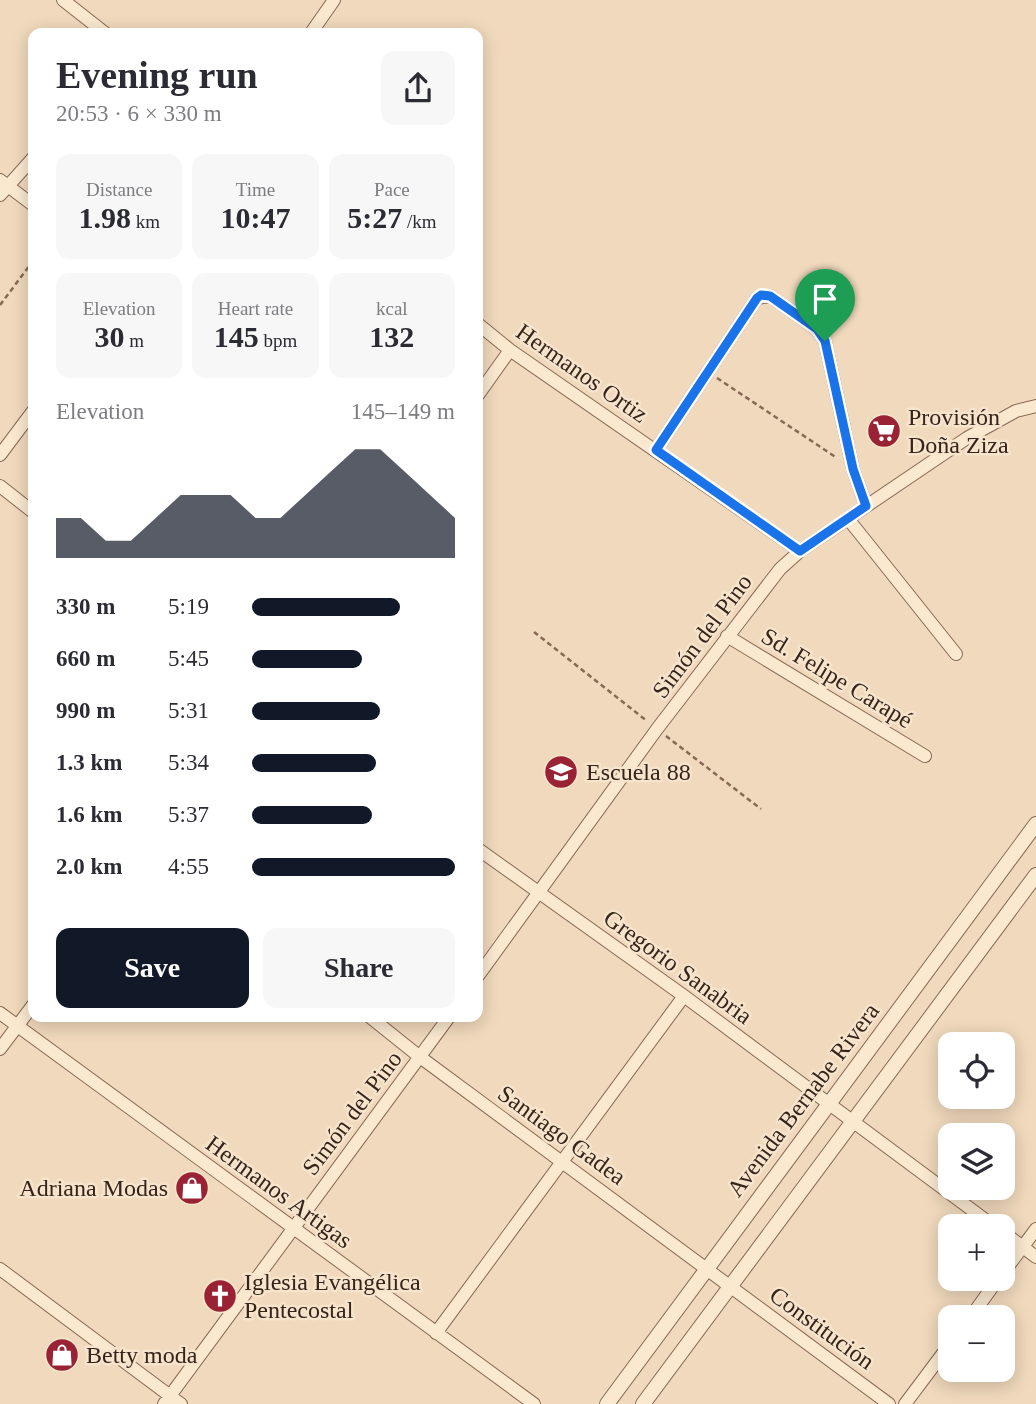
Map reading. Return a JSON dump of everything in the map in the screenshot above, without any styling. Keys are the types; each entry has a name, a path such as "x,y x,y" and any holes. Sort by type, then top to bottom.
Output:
{"street":[{"path":"63,0 99,28"},
{"path":"314,28 334,0"},
{"path":"28,163 2,187 28,202"},
{"path":"656,450 757,298 770,296 822,335 853,469 866,506"},
{"name":"Hermanos Ortiz","path":"483,328 510,350 800,551"},
{"path":"483,389 510,350"},
{"name":"Simón del Pino","path":"483,969 727,636 780,569 800,551 967,438 1016,411 1036,406"},
{"path":"0,455 28,418"},
{"path":"0,486 28,508"},
{"path":"849,520 956,654"},
{"name":"Sd. Felipe Carapé","path":"727,636 925,756"},
{"name":"Avenida Bernabe Rivera","path":"607,1404 1036,824"},
{"name":"Gregorio Sanabria","path":"483,853 684,996 978,1214"},
{"path":"643,1404 1036,874"},
{"path":"436,1333 684,996"},
{"path":"0,1049 28,1012"},
{"name":"Hermanos Artigas","path":"0,1013 534,1404"},
{"name":"Santiago Gadea","path":"376,1022 730,1286"},
{"name":"Simón del Pino","path":"172,1401 293,1227 445,1022"},
{"path":"1015,1257 1036,1229"},
{"path":"1015,1241 1036,1257"},
{"path":"0,1269 172,1401"},
{"name":"Constitución","path":"730,1286 890,1404"},
{"path":"905,1404 938,1360"}],"path":[{"path":"0,305 28,268"},
{"path":"709,372 853,469"}],"place":[{"name":"Provisión Doña Ziza","path":"884,431"},
{"name":"Escuela 88","path":"561,772"},
{"name":"Adriana Modas","path":"192,1188"},
{"name":"Iglesia Evangélica Pentecostal","path":"220,1296"},
{"name":"Betty moda","path":"62,1355"}],"route":[{"path":"761,295 770,296 817,329 825,341 853,469 866,506 800,551 656,450 761,295"}]}
